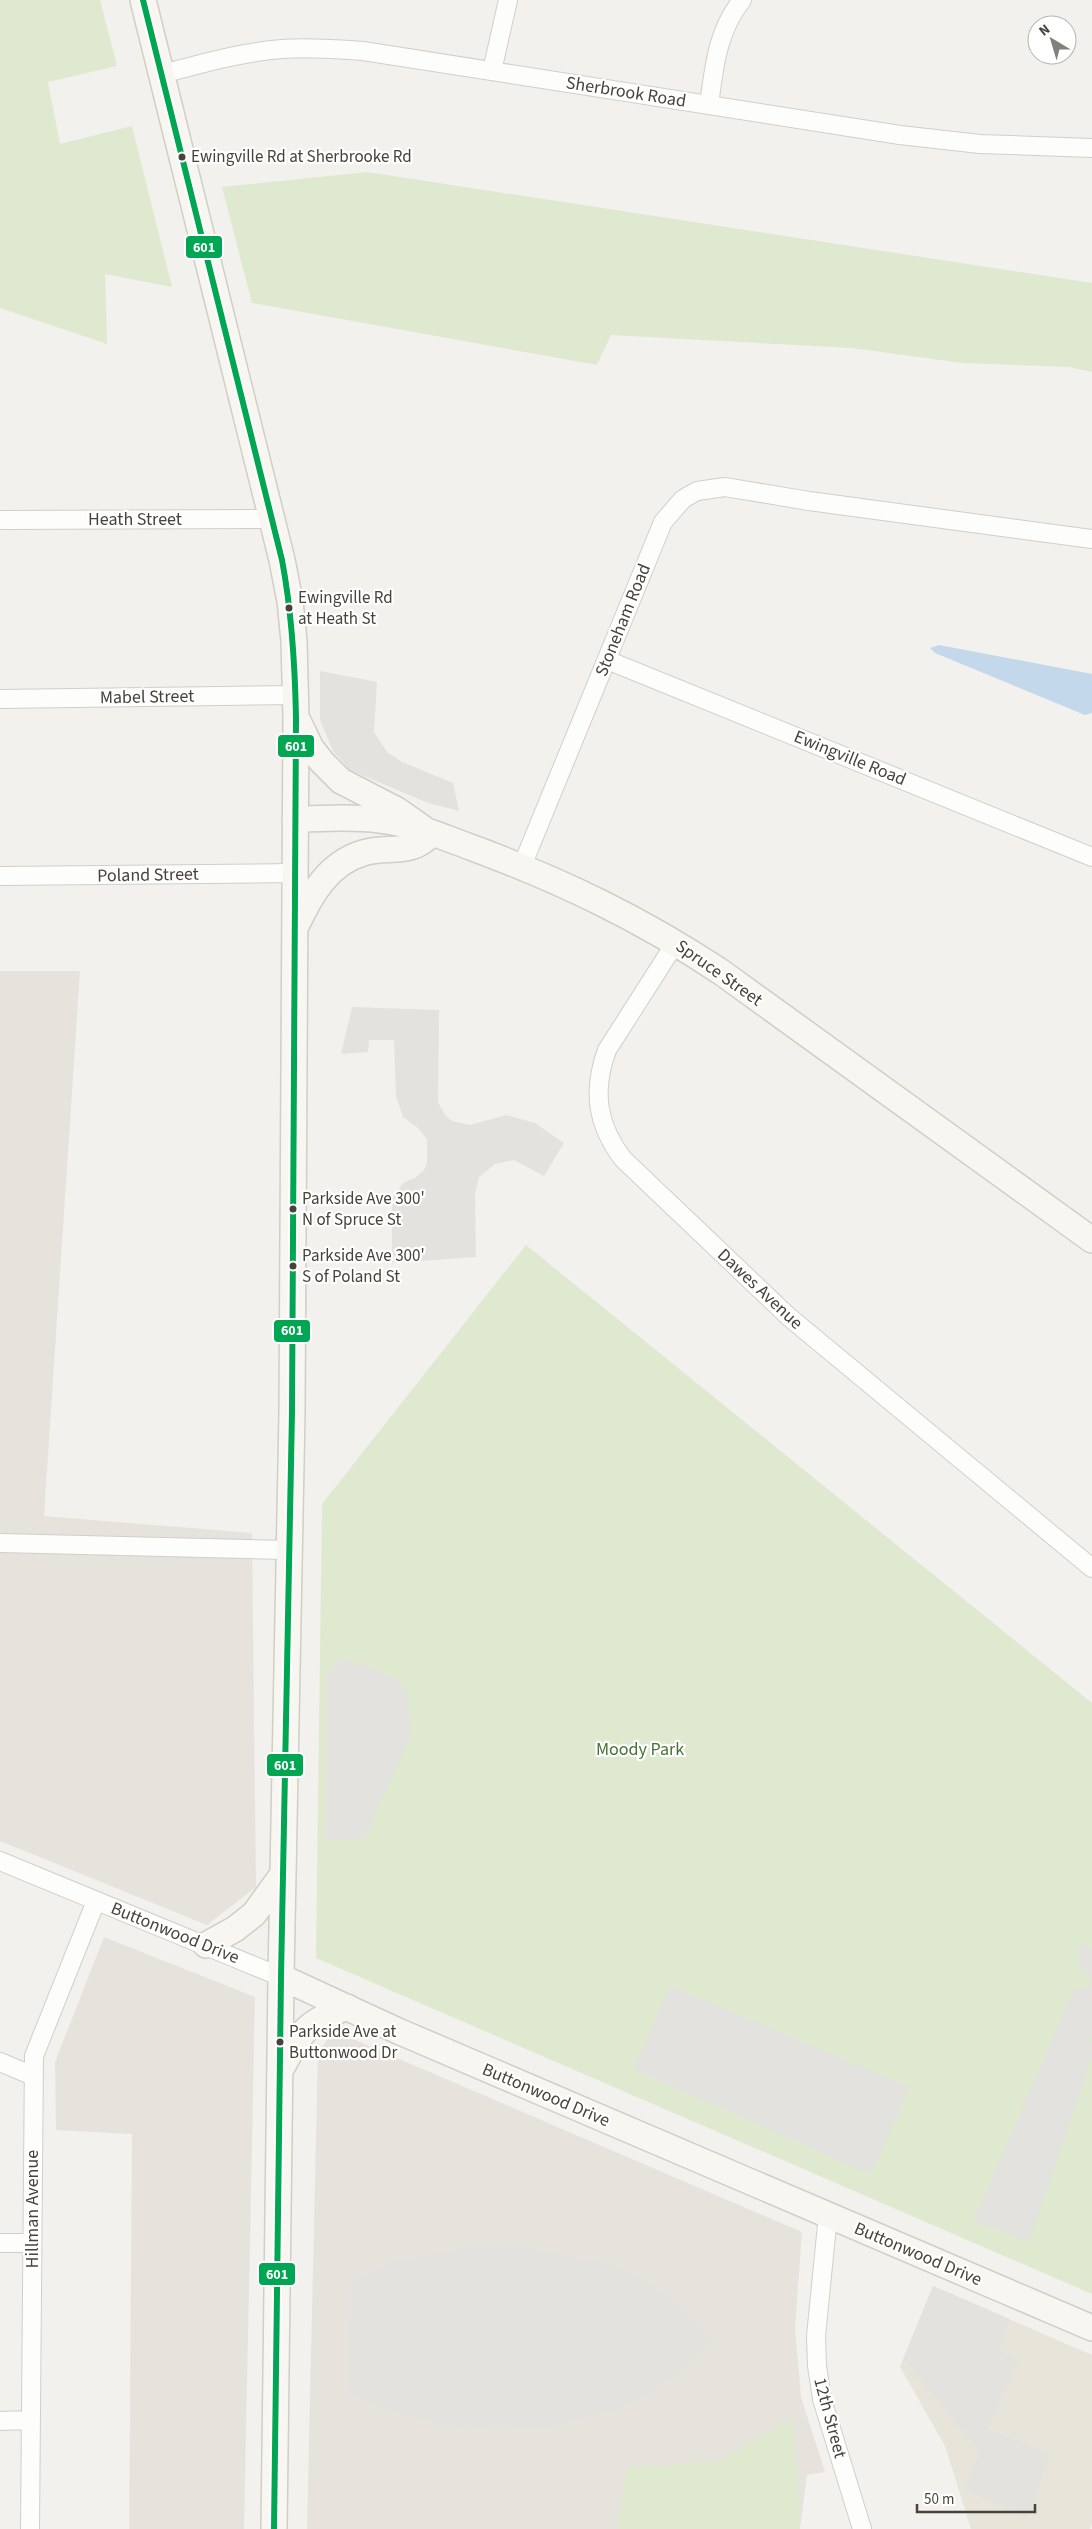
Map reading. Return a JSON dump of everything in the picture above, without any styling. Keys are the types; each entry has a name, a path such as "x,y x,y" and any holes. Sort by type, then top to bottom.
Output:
{"main road":[{"path":"143,0 284,572 294,642 295,928 289,1550 274,2529"},
{"path":"295,707 311,748 341,781 397,810 431,834 421,844 402,850 364,853 342,864 323,879 308,900 295,928"},
{"name":"Spruce Street","path":"295,819 379,820 406,825 522,866 613,906 676,942 721,972 1092,1240"},
{"path":"206,1945 235,1929 254,1914 283,1874"},
{"name":"Buttonwood Drive","path":"281,1977 1092,2328"},
{"path":"280,2071 298,2038 317,2019 347,2007"}],"street":[{"path":"492,71 508,0"},
{"path":"708,105 717,51 725,27 742,0"},
{"name":"Sherbrook Road","path":"162,74 241,54 282,49 322,48 362,51 909,136 1024,147 1092,148"},
{"name":"Stoneham Road","path":"522,866 663,522 683,498 697,491 725,486 809,501 1092,540"},
{"name":"Heath Street","path":"0,520 271,519"},
{"name":"Ewingville Road","path":"607,660 1092,857"},
{"name":"Mabel Street","path":"0,699 295,707"},
{"name":"Poland Street","path":"0,876 295,873"},
{"name":"Dawes Avenue","path":"676,942 607,1050 600,1069 597,1089 598,1108 603,1126 612,1144 623,1159 789,1317 1092,1568"},
{"path":"0,1542 289,1550"},
{"name":"Buttonwood Drive","path":"0,1861 281,1977"},
{"name":"Hillman Avenue","path":"30,2529 34,2056 96,1901"},
{"path":"0,2062 33,2076"},
{"name":"12th Street","path":"828,2215 816,2336 817,2366 822,2399 862,2529"},
{"path":"0,2243 32,2243"},
{"path":"0,2421 30,2420"}],"shaded area":[{"path":"320,671 377,682 374,732 387,752 402,762 453,783 459,811 428,803 350,770 333,751 320,720"},
{"path":"0,971 80,971 44,1516 252,1533 256,1887 207,1925 0,1841"},
{"path":"352,1007 439,1010 438,1102 445,1115 452,1121 470,1125 506,1115 535,1123 564,1143 544,1176 514,1160 495,1164 479,1177 475,1194 476,1257 392,1263 392,1198 403,1183 415,1178 424,1170 427,1163 427,1139 418,1128 403,1117 396,1096 394,1040 369,1040 368,1052 341,1054"},
{"path":"345,1658 395,1678 407,1693 411,1736 364,1839 326,1840 326,1672"},
{"path":"104,1937 255,1997 244,2529 129,2529 132,2134 56,2130 55,2062"},
{"path":"1084,1944 1092,1948 1092,1981 1090,1976 1080,1969 1080,1949"},
{"path":"1092,1982 1092,2034 1089,2041 1092,2042 1092,2057 1029,2242 974,2220 1074,1989 1089,1988"},
{"path":"670,1986 910,2087 871,2174 633,2069"},
{"path":"334,2031 802,2232 795,2328 801,2397 825,2472 807,2475 800,2529 307,2529 318,2052"},
{"path":"508,2247 549,2252 613,2266 648,2283 671,2297 714,2338 675,2377 650,2394 618,2410 554,2425 472,2427 435,2422 386,2409 348,2392 351,2281 392,2264 433,2255 470,2248"},
{"path":"933,2286 1092,2355 1092,2524 1090,2529 971,2529 945,2446 900,2367"},
{"path":"933,2286 1010,2319 998,2350 1018,2360 989,2429 1050,2454 1028,2518 965,2490 980,2452 903,2359"}],"green space":[{"path":"0,0 100,0 117,66 48,82 60,144 132,126 172,287 105,274 107,344 0,308"},
{"path":"367,172 1092,283 1092,372 1069,367 962,363 852,348 611,335 597,365 252,303 222,187"},
{"name":"Moody Park","path":"526,1245 1092,1703 1092,2294 316,1958 322,1504"},
{"path":"793,2418 800,2529 617,2529 627,2468 719,2461"}],"water":[{"path":"939,645 1092,674 1092,713 1085,715 935,653 930,648"}],"transit line":[{"name":"601","path":"143,0 282,560 291,619 295,678 292,1412 281,1977 274,2529"}],"place":[{"name":"Ewingville Rd at Sherbrooke Rd","path":"182,157"},
{"name":"Ewingville Rd at Heath St","path":"289,608"},
{"name":"Parkside Ave 300' N of Spruce St","path":"293,1209"},
{"name":"Parkside Ave 300' S of Poland St","path":"293,1266"},
{"name":"Parkside Ave at Buttonwood Dr","path":"280,2042"}]}
